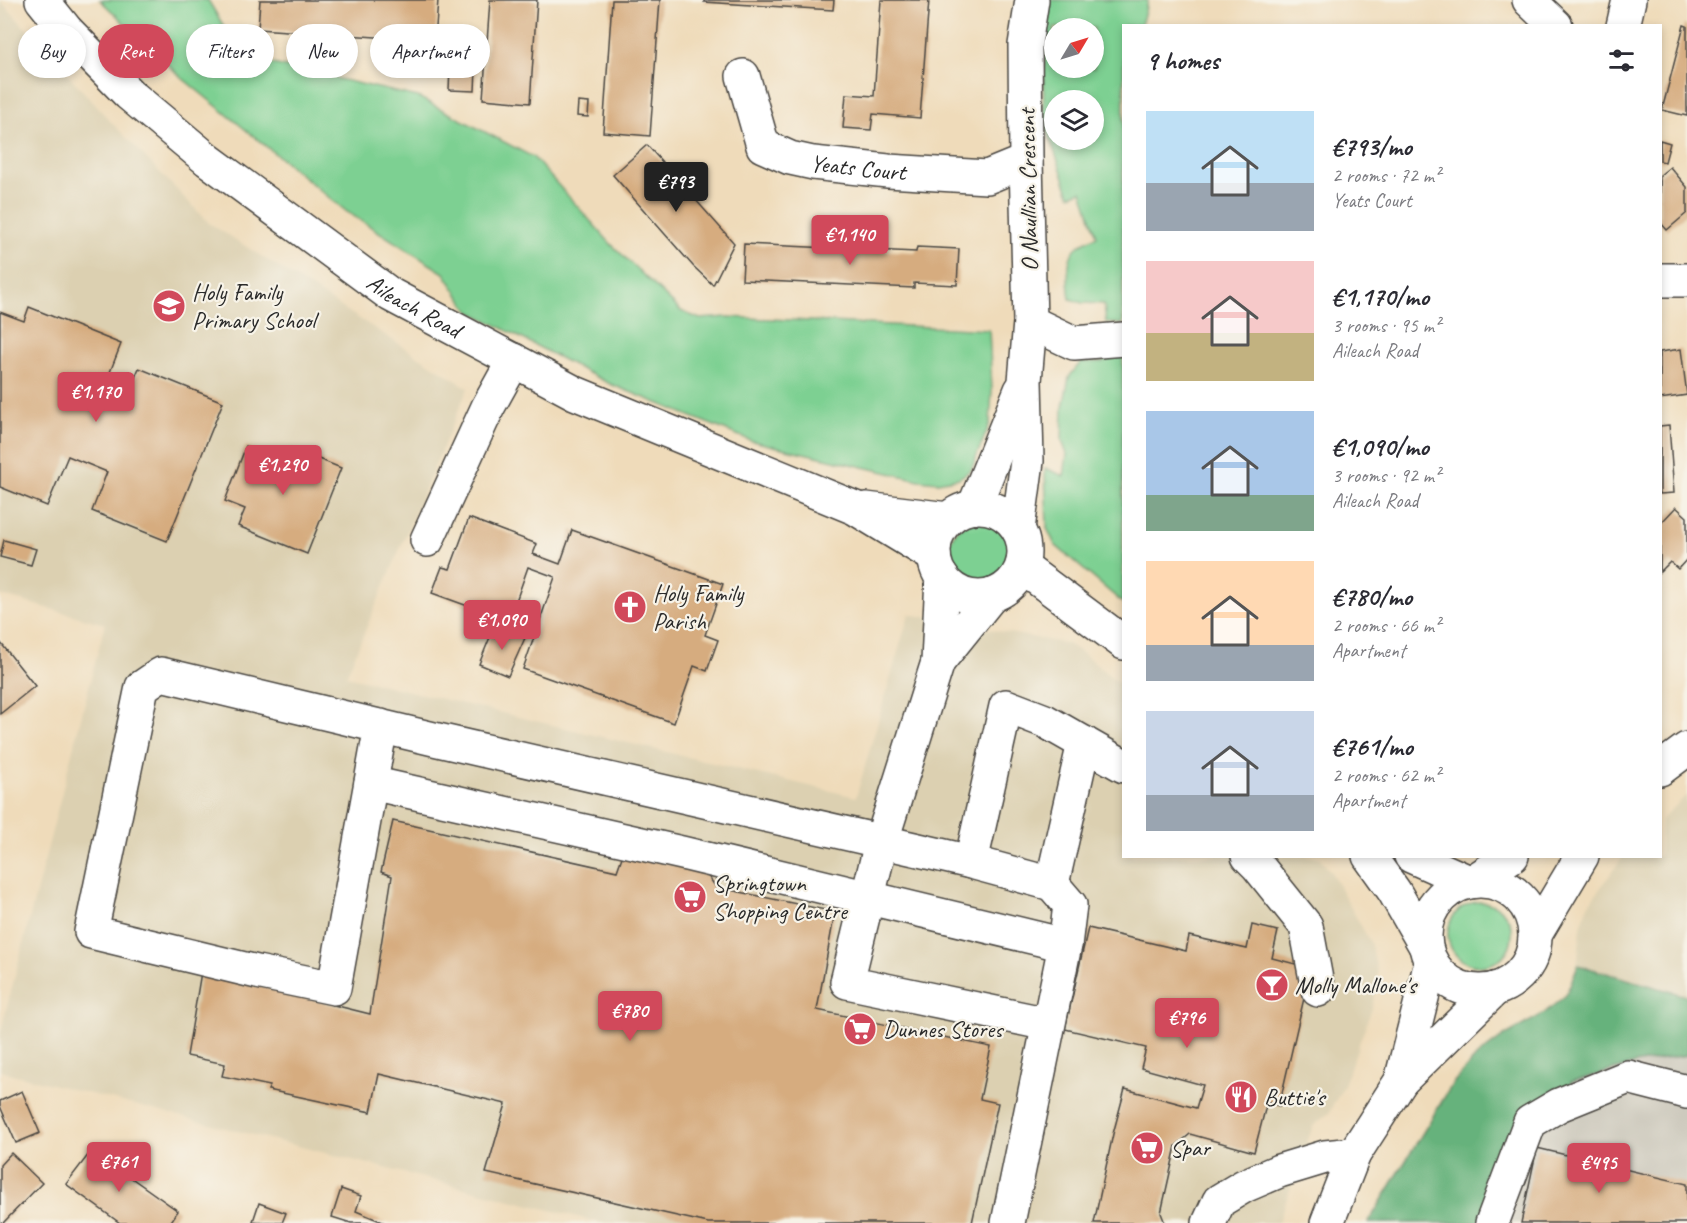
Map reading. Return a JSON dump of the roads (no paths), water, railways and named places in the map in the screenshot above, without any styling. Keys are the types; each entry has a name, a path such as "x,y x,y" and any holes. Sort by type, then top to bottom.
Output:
{"street":[{"name":"Aileach Road","path":"42,0 66,31 129,94 208,160 391,295 575,393 855,507 938,567"},
{"name":"O Naullian Crescent","path":"1018,529 1027,461 1025,381 1030,322 1030,236 1026,161 1025,45 1032,0"},
{"path":"1529,0 1554,24"},
{"path":"1623,24 1629,0"},
{"name":"Yeats Court","path":"743,76 763,146 790,158 813,163 888,171 987,177 1026,161"},
{"path":"1662,280 1687,280"},
{"path":"1030,322 1074,343 1122,339"},
{"path":"427,540 488,407 514,360"},
{"name":"O Naullian Crescent","path":"961,513 1025,381"},
{"name":"Aileach Road","path":"855,507 961,513"},
{"path":"938,567 956,590 982,597 992,595 1010,585 1022,567 1025,554 1023,541 1018,529 1007,516 999,511 983,507 961,513 937,536 938,662 881,843 847,982 1048,1024"},
{"path":"1022,567 1122,642"},
{"path":"938,662 992,595"},
{"path":"381,726 334,988 91,932 142,687 161,674 881,843 971,862 1052,884 1070,905 1065,945 1008,1223"},
{"path":"971,862 1006,706 1046,721 1122,765"},
{"path":"1052,884 1084,743"},
{"path":"1662,767 1687,748"},
{"path":"370,783 868,897 1065,945"},
{"path":"1250,858 1306,926 1318,990"},
{"path":"1370,858 1394,891 1443,977 1459,987 1477,991 1496,990"},
{"path":"1416,858 1472,881"},
{"path":"1472,881 1509,858"},
{"path":"1536,933 1581,858"},
{"path":"1327,1223 1354,1154 1401,1081 1496,990 1512,981 1525,969 1533,952 1536,933 1532,915 1522,899 1509,888 1492,881 1472,881 1457,885 1443,894 1432,908 1425,926 1428,954 1401,1081"},
{"path":"1492,1223 1530,1122 1559,1105 1628,1077 1687,1092"},
{"path":"1209,1223 1218,1201 1244,1186 1279,1171 1325,1157 1354,1154"}],"place":[{"name":"Holy Family Primary School","path":"169,306"},
{"name":"Holy Family Parish","path":"630,607"},
{"name":"Springtown Shopping Centre","path":"690,897"},
{"name":"Molly Mallone's","path":"1272,985"},
{"name":"Dunnes Stores","path":"860,1029"},
{"name":"Buttie's","path":"1241,1097"},
{"name":"Spar","path":"1147,1148"}]}
